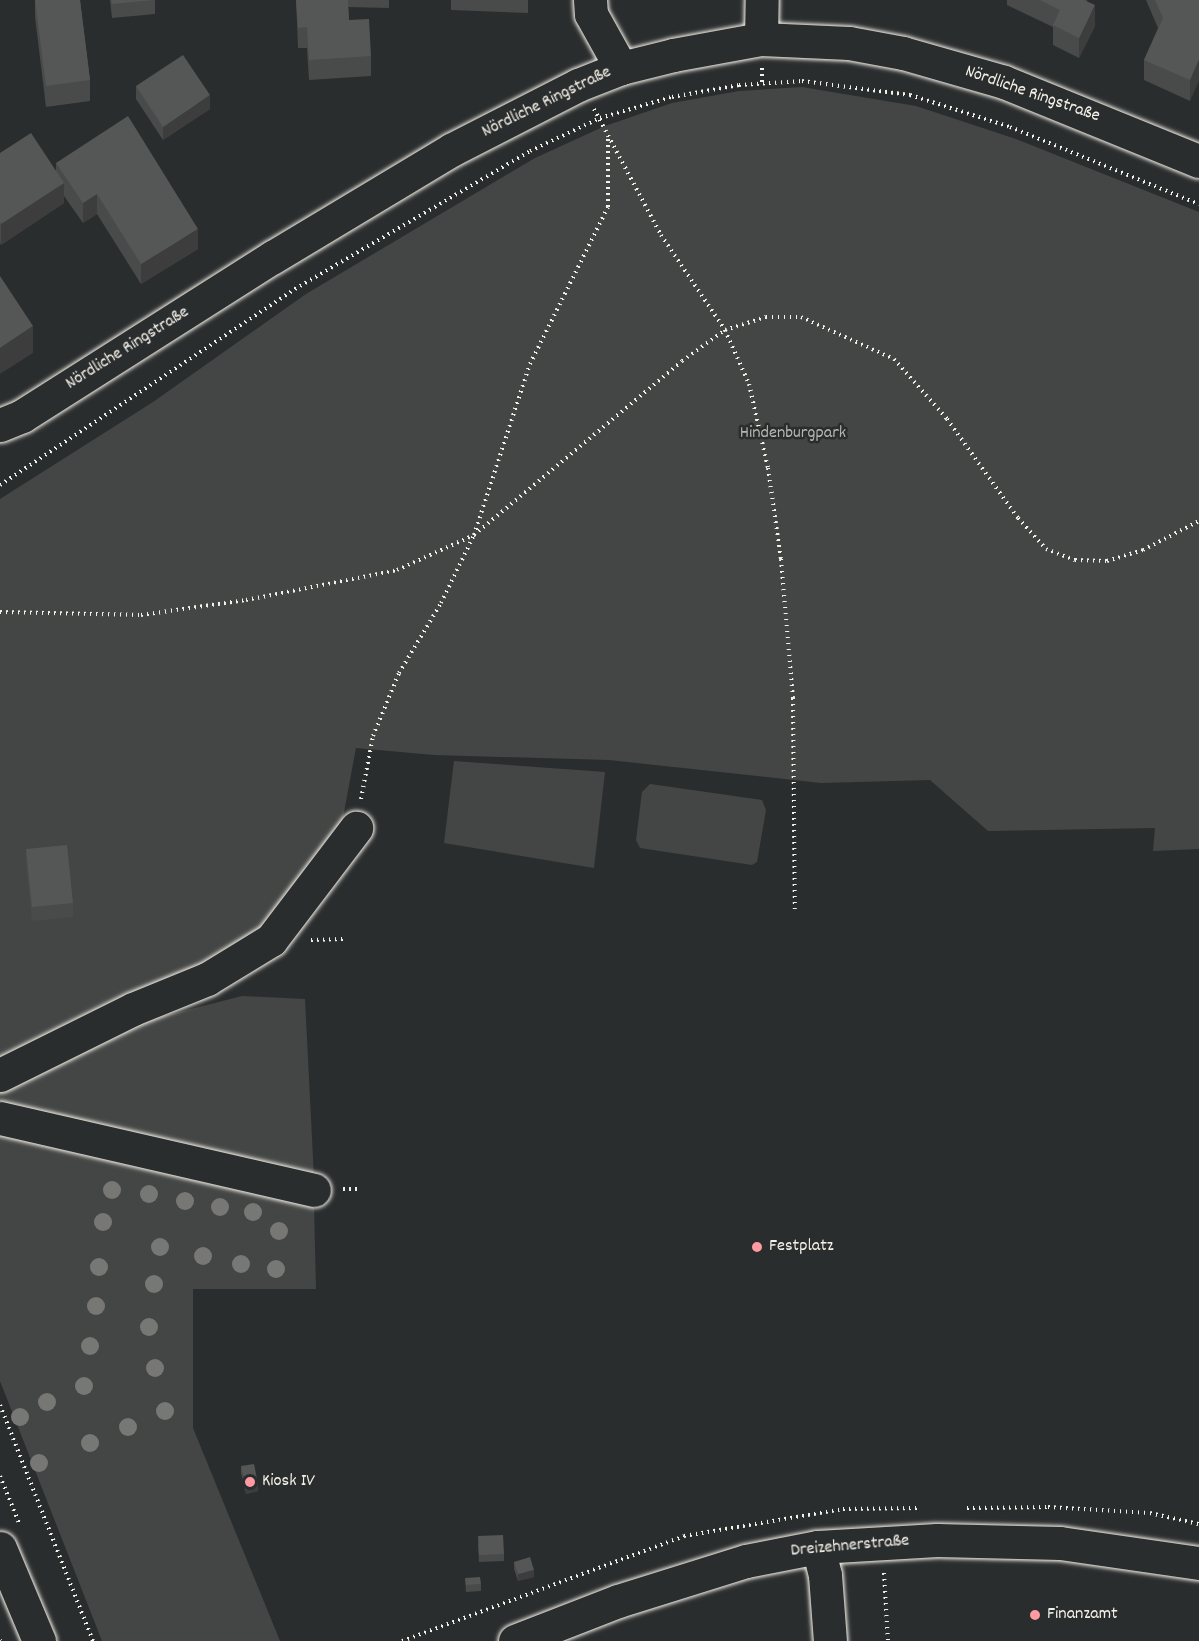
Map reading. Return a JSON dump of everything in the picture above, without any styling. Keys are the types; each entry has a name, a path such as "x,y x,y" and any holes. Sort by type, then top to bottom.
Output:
{"main road":[{"path":"590,0 591,14 621,68"},
{"path":"761,39 762,0"},
{"name":"Nördliche Ringstraße","path":"7,426 273,257 451,150 578,85 621,68 730,42 761,39 849,43 903,53 1004,82 1199,161"},
{"path":"0,1075 133,1009 207,979 271,940 356,828"},
{"path":"0,1118 314,1190"},
{"name":"Dreizehnerstraße","path":"514,1641 618,1601 735,1564 818,1547 937,1540 1060,1544 1199,1563"},
{"path":"818,1547 825,1575 830,1641"},
{"path":"0,1548 39,1641"}],"path":[{"path":"0,485 300,286 530,151 600,118 672,97 762,82 802,81 910,95 1010,127 1199,204"},
{"path":"578,85 600,118 608,139 661,235 725,330 750,384 781,559 793,698 795,909"},
{"path":"356,828 373,736 399,673 441,603 474,535 530,364 608,207 608,139"},
{"path":"0,612 141,615 246,600 397,570 474,535 682,361 725,330 766,317 801,317 894,359 947,419 1018,518 1046,549 1075,560 1107,561 1143,550 1199,520"},
{"path":"0,1405 93,1641"},
{"path":"872,1572 896,1572"}],"green space":[{"name":"Hindenburgpark","path":"802,87 916,106 1016,139 1199,212 1199,849 1153,851 1155,828 988,831 930,780 821,783 609,760 434,755 356,748 342,823 265,928 201,967 0,1060 0,499 153,402 306,294 535,158 605,126 672,103 739,91"},
{"path":"454,761 605,772 594,868 444,843"},
{"path":"650,784 762,800 766,810 757,862 752,865 640,848 636,840 642,792"},
{"path":"242,996 305,999 314,1178 0,1102 0,1092 148,1020"},
{"path":"0,1130 314,1205 316,1289 193,1289 193,1428 280,1641 102,1641 0,1381"}],"building":[{"path":"35,0 80,0 90,80 46,86"},
{"path":"111,0 153,0 112,4"},
{"path":"296,0 348,0 349,20 369,19 371,56 309,60 307,27 298,28"},
{"path":"1040,0 1084,0 1095,5 1079,38 1053,25 1060,10"},
{"path":"1155,0 1199,0 1199,60 1190,80 1144,60 1163,18"},
{"path":"183,55 210,95 163,127 136,86"},
{"path":"128,116 198,229 141,264 97,194 83,203 56,163"},
{"path":"31,133 64,183 1,224 0,153"},
{"path":"0,276 33,326 0,348"},
{"path":"67,845 73,903 32,907 26,849"},
{"path":"254,1464 258,1484 246,1487 241,1466"},
{"path":"503,1535 504,1554 479,1555 478,1536"},
{"path":"530,1557 534,1570 518,1574 514,1562"},
{"path":"480,1577 481,1584 466,1585 465,1578"}],"place":[{"name":"Festplatz","path":"757,1247"},
{"name":"Kiosk IV","path":"250,1482"},
{"name":"Finanzamt","path":"1035,1615"}]}
